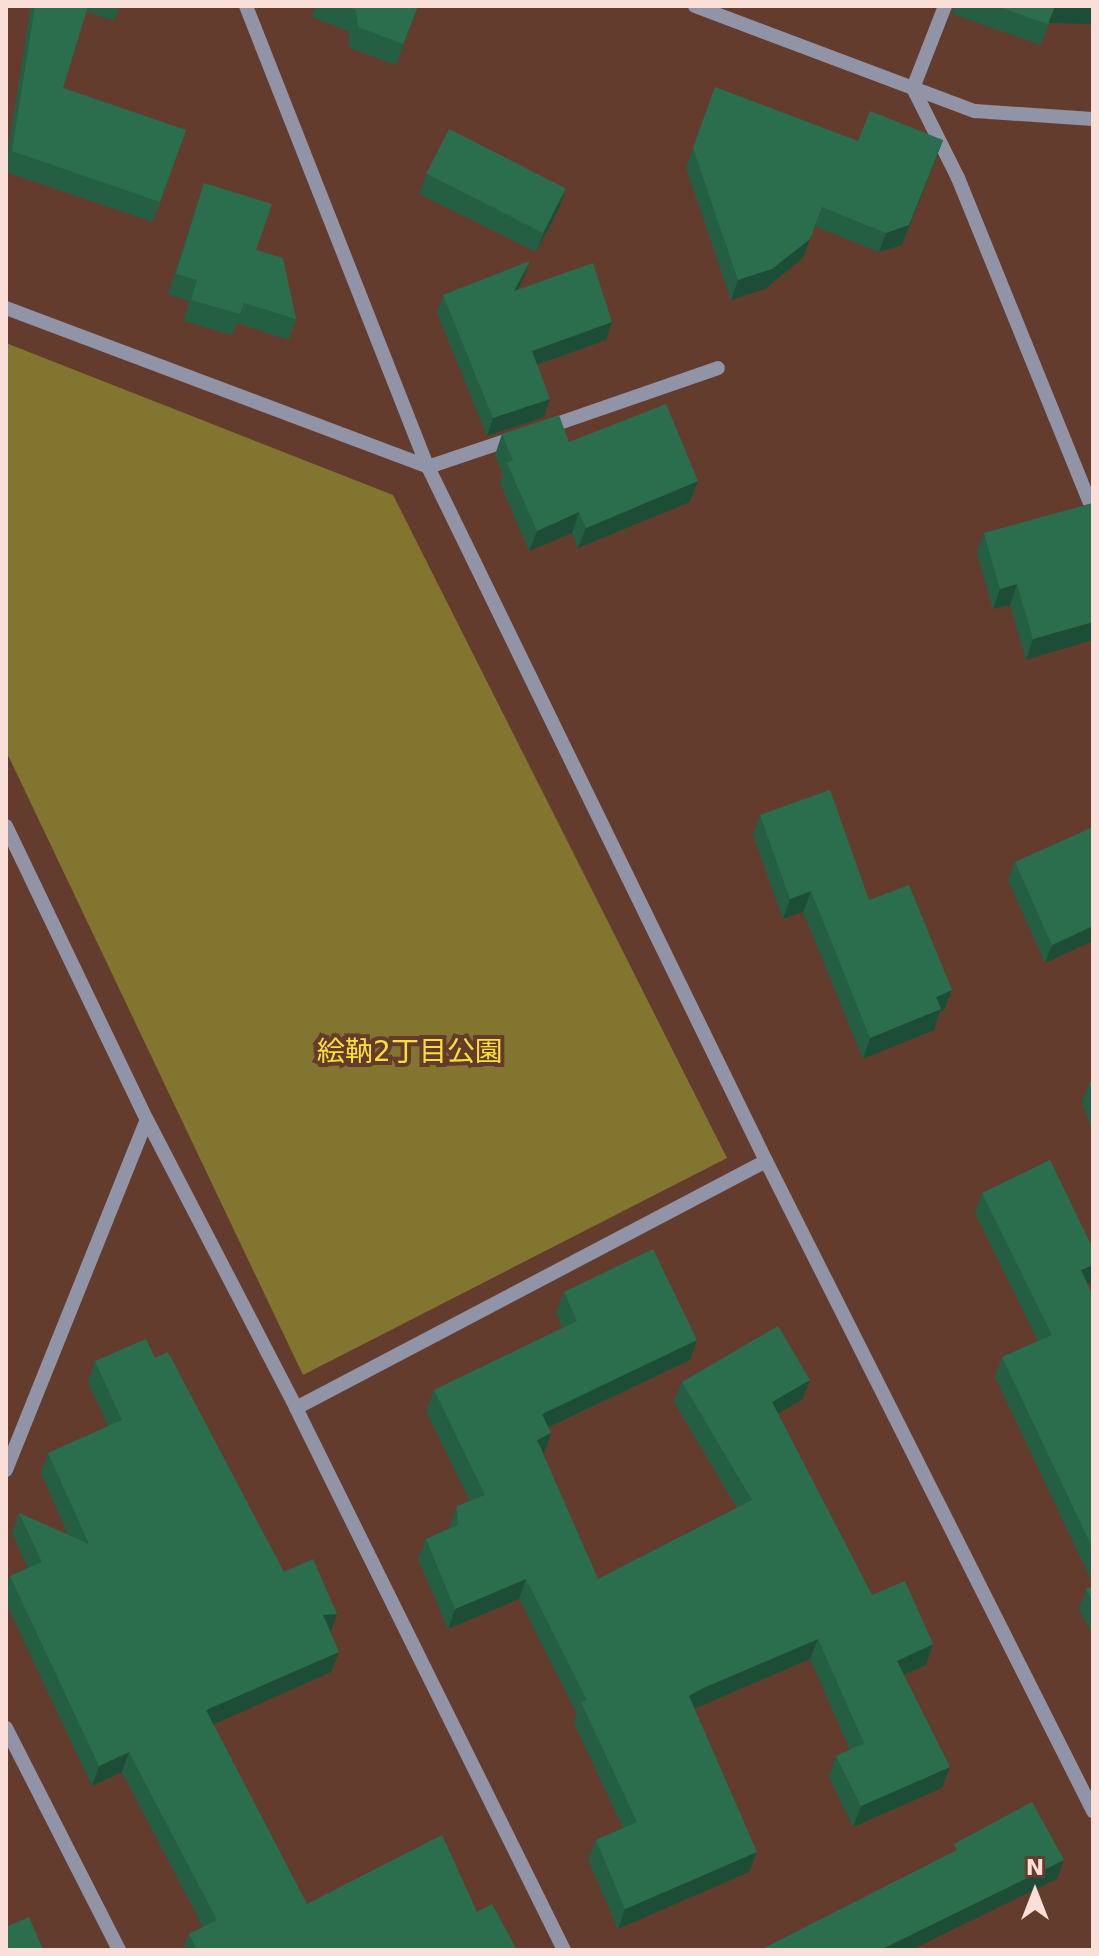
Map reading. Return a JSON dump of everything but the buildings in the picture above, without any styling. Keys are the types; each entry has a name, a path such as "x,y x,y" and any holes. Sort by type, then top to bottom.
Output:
{"street":[{"path":"246,6 428,467 766,1161 1093,1811"},
{"path":"695,6 975,111 1093,119"},
{"path":"945,6 913,88 958,178 1093,511"},
{"path":"6,308 428,467 718,368"},
{"path":"6,826 147,1120 296,1408 564,1950"},
{"path":"6,1470 147,1120"},
{"path":"296,1408 766,1161"},
{"path":"6,1728 119,1950"}],"green space":[{"name":"絵靹2丁目公園","path":"6,343 393,495 727,1158 303,1375 6,751"}]}
